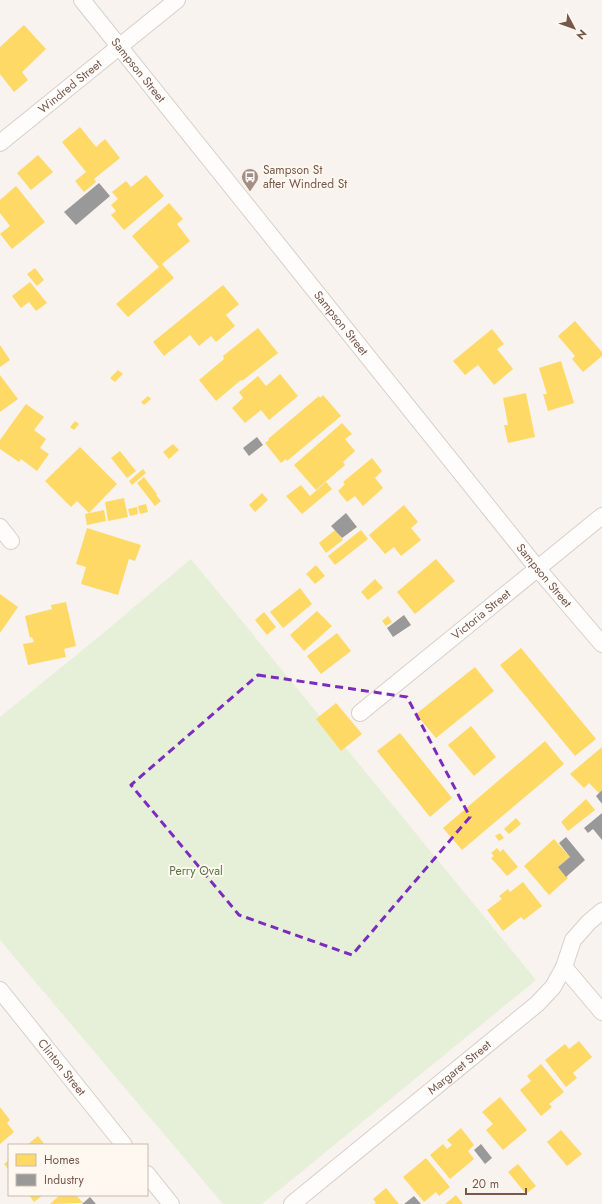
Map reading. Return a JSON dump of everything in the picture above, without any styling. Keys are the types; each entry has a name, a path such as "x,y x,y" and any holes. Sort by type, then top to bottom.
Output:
{"street":[{"name":"Sampson Street","path":"82,0 538,569 602,644"},
{"name":"Windred Street","path":"0,143 177,0"},
{"name":"Victoria Street","path":"360,713 602,516"},
{"path":"0,527 11,541"},
{"name":"Margaret Street","path":"292,1204 537,1004 553,987 564,967 573,940 589,922 602,911"},
{"path":"564,967 602,1012"},
{"name":"Clinton Street","path":"0,990 123,1144"},
{"path":"148,1175 171,1204"}],"highlighted area":[{"path":"258,675 407,697 470,817 352,955 239,915 131,785"}],"green space":[{"name":"Perry Oval","path":"191,559 536,980 262,1204 223,1204 0,940 0,717"}],"building: Homes":[{"path":"24,25 46,49 22,72 28,80 14,92 0,74 0,47"},
{"path":"80,127 96,147 105,139 120,158 94,179 96,182 84,192 75,181 86,172 62,142"},
{"path":"38,155 53,172 31,190 17,173"},
{"path":"146,175 164,196 124,230 111,215 116,211 111,205 118,199 112,192 126,181 131,187"},
{"path":"16,186 45,222 12,249 0,234 10,226 0,213 0,200"},
{"path":"169,203 183,219 177,224 190,241 162,264 174,278 128,317 116,304 159,267 132,236"},
{"path":"35,268 44,280 37,286 27,274"},
{"path":"30,282 47,303 36,311 29,302 21,308 12,296"},
{"path":"223,285 239,304 226,315 235,326 216,342 211,336 199,346 190,335 164,356 153,342"},
{"path":"575,321 602,352 602,356 583,372 572,359 575,356 558,336"},
{"path":"258,328 278,353 242,381 241,380 216,401 199,380 224,359 223,356"},
{"path":"492,329 504,344 497,349 513,369 494,385 478,365 465,375 453,361"},
{"path":"0,345 10,360 0,367"},
{"path":"561,361 574,403 548,411 543,394 547,394 539,368"},
{"path":"118,370 123,374 115,382 110,378"},
{"path":"280,374 298,396 269,420 261,410 245,423 232,408 243,398 239,392 258,376 266,386"},
{"path":"0,375 18,399 0,412"},
{"path":"526,393 535,437 508,443 504,425 508,425 503,398"},
{"path":"323,395 341,416 287,461 286,459 281,463 265,443 319,396 320,398"},
{"path":"148,396 151,399 144,405 141,402"},
{"path":"26,404 44,417 34,430 46,439 40,448 49,454 37,471 21,459 19,462 0,449 0,440"},
{"path":"75,421 79,424 74,430 70,427"},
{"path":"342,423 352,434 345,439 355,451 343,462 345,465 316,490 294,465"},
{"path":"173,444 179,450 169,459 163,452"},
{"path":"80,447 117,484 89,513 77,501 71,507 45,481"},
{"path":"120,451 136,471 127,478 111,458"},
{"path":"372,458 382,471 375,478 383,488 363,506 355,496 347,502 338,491 345,484 343,482"},
{"path":"143,469 146,473 132,485 129,481"},
{"path":"144,477 161,501 155,506 137,483"},
{"path":"326,482 332,489 302,514 286,496 301,485 310,496"},
{"path":"262,493 268,500 255,512 249,505"},
{"path":"124,498 128,517 108,521 105,502"},
{"path":"146,504 148,512 140,514 138,506"},
{"path":"404,505 418,522 411,528 421,540 401,556 394,547 385,554 369,535"},
{"path":"137,507 138,514 130,516 128,509"},
{"path":"104,510 106,521 87,525 85,514"},
{"path":"87,528 141,545 135,561 129,559 118,595 81,584 86,567 76,564"},
{"path":"335,530 343,540 326,553 319,543"},
{"path":"361,530 368,539 335,565 328,556"},
{"path":"436,559 455,581 415,614 397,592"},
{"path":"316,565 325,576 315,584 306,574"},
{"path":"375,579 383,588 368,600 361,592"},
{"path":"300,588 312,604 283,628 270,612"},
{"path":"0,594 18,607 0,633"},
{"path":"66,602 76,646 64,649 66,657 28,665 23,644 34,642 32,637 30,638 25,616 52,609 51,605"},
{"path":"317,611 332,626 304,651 290,635"},
{"path":"264,612 276,627 267,635 255,620"},
{"path":"388,616 392,622 386,626 382,621"},
{"path":"337,633 351,651 321,674 307,656"},
{"path":"521,648 596,739 575,756 500,665"},
{"path":"475,667 494,691 436,738 416,714"},
{"path":"336,703 362,734 341,751 316,719"},
{"path":"471,726 496,757 474,776 448,745"},
{"path":"400,733 452,798 430,817 377,751"},
{"path":"545,741 564,764 462,850 443,828"},
{"path":"602,747 602,790 599,793 589,783 584,788 570,774"},
{"path":"586,799 595,810 568,831 561,822"},
{"path":"516,818 521,824 509,834 504,829"},
{"path":"500,833 504,838 499,841 495,836"},
{"path":"554,839 570,857 558,867 568,878 549,895 524,866"},
{"path":"497,848 500,852 503,849 518,867 507,876 491,858 494,856 491,853"},
{"path":"523,882 542,906 524,920 521,917 503,931 487,910 502,899 499,896 508,889 510,892"},
{"path":"579,1041 592,1057 573,1073 577,1078 566,1087 545,1060 565,1044 569,1049"},
{"path":"541,1064 564,1092 549,1104 552,1107 541,1116 520,1090 531,1081 527,1076"},
{"path":"500,1097 527,1130 503,1150 486,1130 493,1124 482,1112"},
{"path":"0,1107 10,1120 7,1123 14,1132 0,1144"},
{"path":"461,1128 474,1145 468,1151 474,1159 450,1179 430,1155 443,1144 447,1149 452,1145 447,1140"},
{"path":"561,1130 582,1154 567,1166 547,1142"},
{"path":"38,1136 44,1144 28,1144"},
{"path":"426,1158 450,1187 439,1196 436,1192 424,1202 403,1177"},
{"path":"8,1161 8,1169 4,1164"},
{"path":"518,1164 536,1186 526,1194 508,1172"},
{"path":"386,1188 399,1204 374,1204 376,1203 373,1199"},
{"path":"456,1195 463,1204 445,1204"},
{"path":"30,1196 42,1196 34,1202"},
{"path":"59,1196 77,1196 83,1203 50,1204"}],"building: Industry":[{"path":"99,183 110,196 76,225 64,212"},
{"path":"257,437 263,445 249,456 243,448"},
{"path":"346,513 357,527 342,538 331,526"},
{"path":"404,615 411,625 393,637 387,628"},
{"path":"602,790 602,804 596,796"},
{"path":"602,813 602,840 593,829 588,833 584,828"},
{"path":"566,837 585,860 566,877 558,867 570,857 559,843"},
{"path":"481,1144 492,1158 485,1164 474,1150"},
{"path":"414,1196 421,1204 404,1204"},
{"path":"90,1197 96,1204 82,1204"}],"place":[{"name":"Sampson St after Windred St","path":"250,192"}]}
